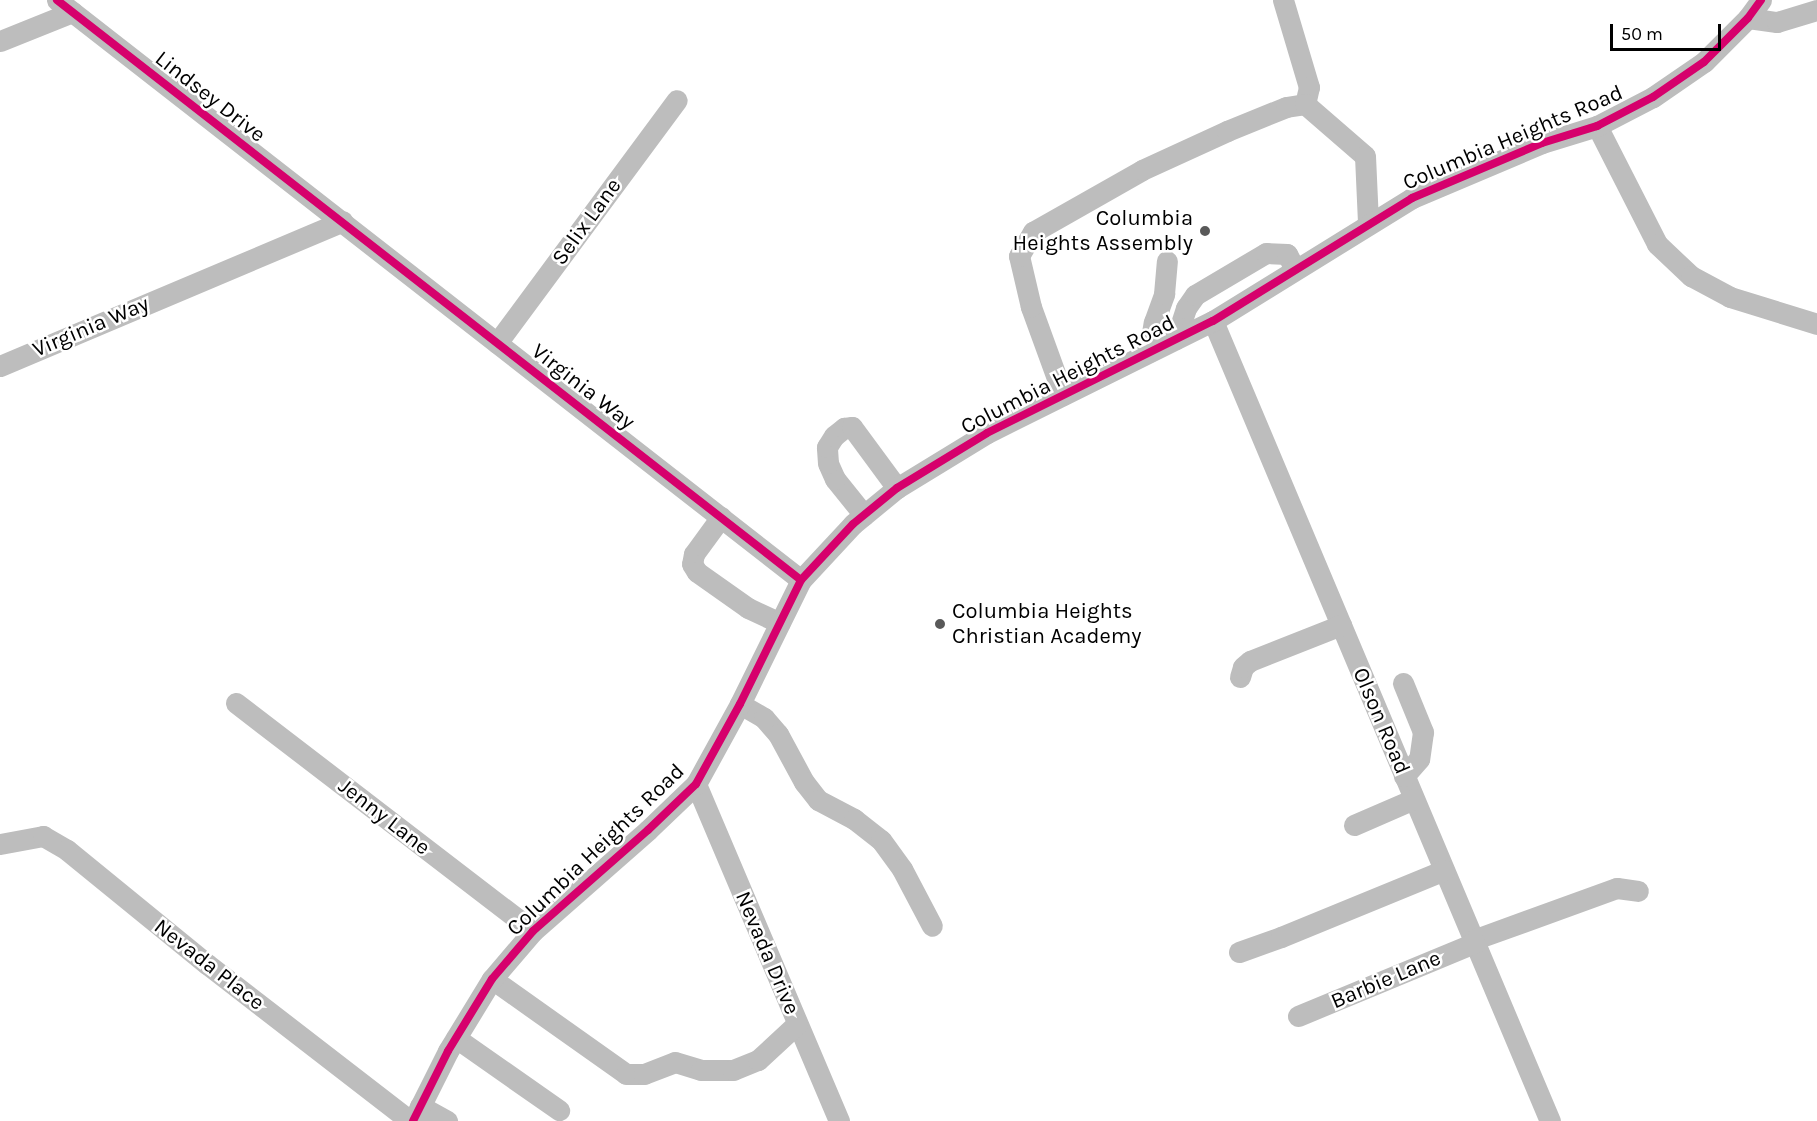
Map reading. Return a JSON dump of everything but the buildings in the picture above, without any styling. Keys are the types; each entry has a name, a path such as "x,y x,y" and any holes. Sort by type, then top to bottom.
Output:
{"street":[{"path":"1283,0 1310,87 1305,104"},
{"name":"Columbia Heights Road","path":"415,1116 456,1038 492,979 532,931 648,830 696,784 740,704 801,580 864,516 897,488 987,433 1212,321 1368,223 1422,193 1542,144 1597,126 1653,97 1704,62 1748,18 1761,0"},
{"name":"Lindsey Drive","path":"0,41 64,6 343,221"},
{"path":"1748,18 1777,22 1817,10"},
{"name":"Selix Lane","path":"497,343 677,100"},
{"path":"1063,395 1031,307 1019,256 1033,232 1142,170 1286,107 1305,104 1365,156 1368,223"},
{"path":"1597,126 1657,244 1691,276 1730,297 1817,324"},
{"name":"Virginia Way","path":"0,366 343,221 801,580"},
{"path":"1176,339 1186,308 1196,296 1266,253 1287,254 1295,269"},
{"path":"1149,352 1154,322 1164,294 1167,261"},
{"name":"Olson Road","path":"1212,321 1550,1121"},
{"path":"864,516 835,479 828,463 827,447 834,436 844,428 852,427 897,488"},
{"path":"721,517 694,554 692,564 697,572 748,608 780,623"},
{"path":"1240,677 1243,667 1250,661 1341,625"},
{"path":"1403,683 1423,732 1419,759 1404,776"},
{"name":"Jenny Lane","path":"236,703 532,931"},
{"path":"740,704 764,717 804,782 818,800 855,819 881,840 902,869 932,926"},
{"name":"Nevada Drive","path":"696,784 839,1121"},
{"path":"1353,825 1414,798"},
{"name":"Nevada Place","path":"0,844 43,836 67,850 207,964 415,1116 447,1121"},
{"path":"1239,952 1444,870"},
{"name":"Barbie Lane","path":"1298,1016 1474,942 1617,888 1638,891"},
{"path":"492,979 626,1074 644,1074 675,1062 701,1070 733,1070 758,1060 798,1024"},
{"path":"456,1038 560,1110"}],"cycle path":[{"path":"57,0 801,580"},
{"path":"413,1121 448,1051 492,979 533,931 648,830 696,784 740,704 801,580 853,524 897,488 987,433 1213,321 1412,198 1542,143 1597,126 1653,97 1704,62 1748,18 1761,0"}],"place":[{"name":"Columbia Heights Assembly","path":"1205,231"},
{"name":"Columbia Heights Christian Academy","path":"940,624"}]}
